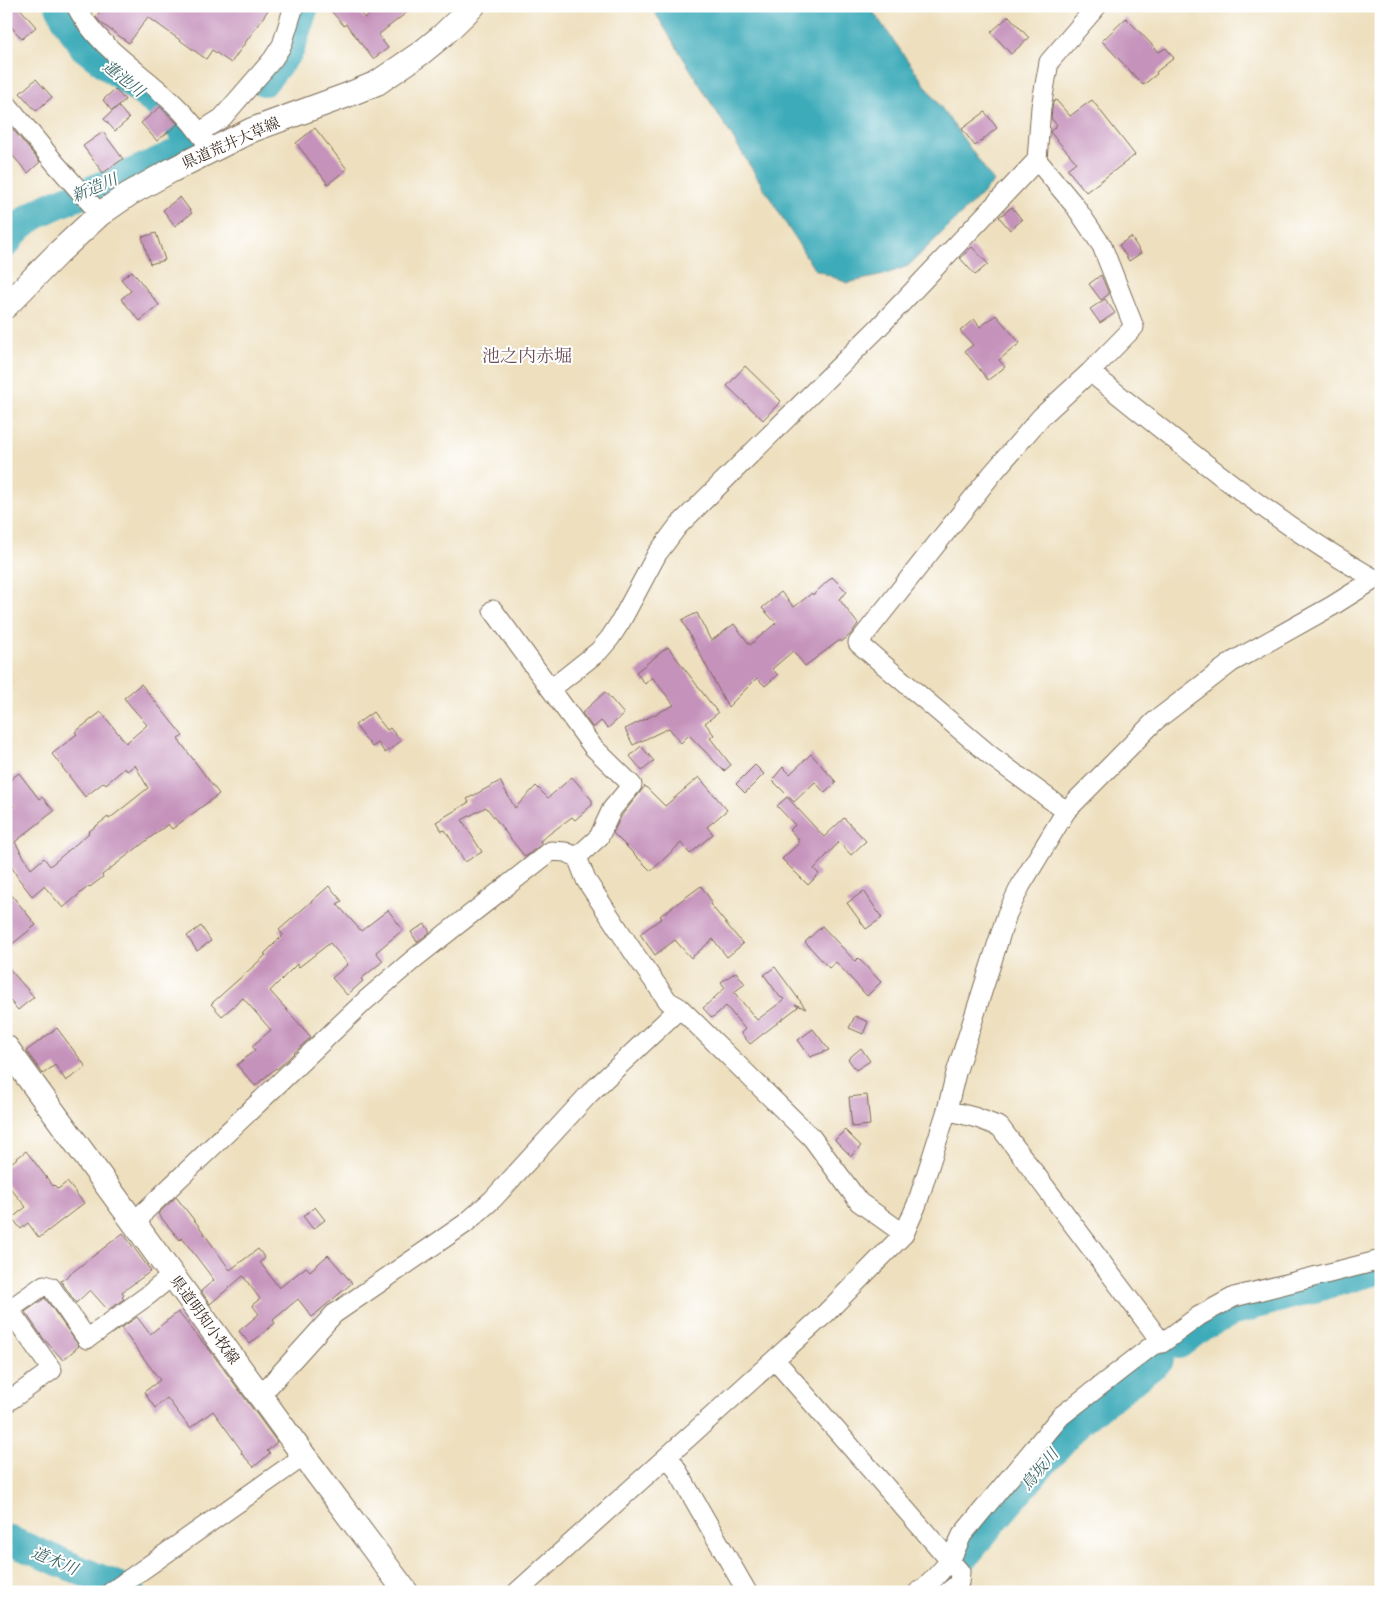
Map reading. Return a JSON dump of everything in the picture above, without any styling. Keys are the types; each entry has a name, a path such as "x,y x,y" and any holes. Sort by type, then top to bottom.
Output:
{"main road":[{"name":"県道荒井大草線","path":"6,306 99,213 146,184 206,142 252,130 346,96 377,82 421,53 473,6"},
{"name":"県道明知小牧線","path":"6,1047 304,1456 406,1592"}],"street":[{"path":"76,6 80,16 109,48 174,104 206,142 222,118 273,59 282,45 294,6"},
{"path":"551,688 599,652 610,638 657,554 678,526 876,329 1037,160 1049,62 1087,10"},
{"path":"6,103 55,164 99,213"},
{"path":"1037,160 1076,206 1102,246 1134,327 1090,372 1041,416 992,474 858,643 991,756 1066,811"},
{"path":"1090,372 1202,462 1279,518 1318,546 1378,579"},
{"path":"517,1592 579,1534 669,1456 825,1314 904,1234 917,1204 947,1110 956,1073 1007,914 1021,885 1066,811 1155,722 1232,662 1378,579"},
{"path":"493,610 592,747 632,785 612,809 599,837 577,857"},
{"path":"137,1225 144,1212 366,1000 415,958 551,851 565,852 577,857 586,880 668,1001 680,1008 812,1138 859,1202 904,1234"},
{"path":"260,1396 334,1314 466,1222 493,1199 590,1093 680,1008"},
{"path":"947,1110 977,1118 1000,1127 1162,1343"},
{"path":"918,1592 954,1566 962,1535 1061,1416 1153,1345 1162,1343 1199,1316 1234,1297 1381,1260"},
{"path":"6,1403 52,1370 13,1315 13,1307 44,1285 51,1287 87,1339 173,1275"},
{"path":"775,1360 954,1566 959,1583 948,1592"},
{"path":"111,1592 304,1456"},
{"path":"669,1456 748,1592"}],"water":[{"path":"651,6 869,6 994,182 908,266 884,275 847,283 814,269"}],"building":[{"path":"14,6 18,6 36,27 22,39 6,21 6,13"},
{"path":"104,6 271,6 231,63 212,50 206,59 148,17 129,43 101,23 96,17"},
{"path":"327,6 353,6 365,18 380,6 415,6 378,35 388,48 373,59 346,24 344,26"},
{"path":"1009,16 1029,38 1011,54 991,32"},
{"path":"1126,18 1159,52 1166,48 1174,58 1143,85 1102,41"},
{"path":"36,79 52,97 36,111 20,93"},
{"path":"115,89 125,100 112,111 103,100"},
{"path":"1056,100 1070,116 1092,100 1135,155 1086,192 1067,169 1076,162 1050,132 1057,125 1051,118 1053,102"},
{"path":"118,106 129,119 115,131 104,119"},
{"path":"160,107 178,124 157,141 141,123"},
{"path":"985,112 997,128 975,146 962,129"},
{"path":"6,121 40,162 28,173 6,148"},
{"path":"315,128 347,169 328,184 296,143"},
{"path":"103,132 123,159 103,173 83,146"},
{"path":"180,197 192,213 175,226 163,210"},
{"path":"1012,207 1022,220 1010,230 999,217"},
{"path":"156,233 165,260 150,264 142,237"},
{"path":"1131,237 1141,253 1129,261 1119,245"},
{"path":"972,247 988,264 975,275 960,258"},
{"path":"132,271 159,305 140,321 121,299 131,291 121,279"},
{"path":"1101,275 1109,294 1101,300 1089,284"},
{"path":"1105,299 1115,313 1100,323 1090,309"},
{"path":"996,315 1020,343 999,360 1005,367 988,380 965,351 973,345 960,331 974,319 980,327"},
{"path":"745,366 781,401 763,420 727,386"},
{"path":"832,577 847,592 839,599 858,624 850,635 841,642 840,640 805,666 793,651 772,669 778,675 765,686 757,678 728,707 682,620 697,613 711,641 734,624 750,645 776,623 762,608 781,592 794,607 812,593 813,595"},
{"path":"668,647 718,713 705,723 714,735 710,738 731,765 724,771 689,735 681,743 669,728 633,745 625,729 674,705 652,677 645,684 636,672"},
{"path":"141,684 183,736 178,739 219,794 172,829 168,824 63,908 44,886 32,896 18,878 6,857 6,811 14,806 6,797 6,783 19,773 39,799 42,797 54,811 15,842 31,869 44,858 50,866 88,832 108,817 109,819 148,788 135,765 127,771 125,768 106,784 104,782 85,797 52,754 77,734 75,732 101,712 126,743 147,725 124,698"},
{"path":"605,692 624,714 608,728 601,721 593,728 582,713"},
{"path":"373,712 387,730 390,728 401,741 385,753 378,743 372,747 355,725"},
{"path":"641,746 654,761 642,771 630,756"},
{"path":"811,754 836,782 825,793 815,782 794,802 772,780 783,767 790,774"},
{"path":"755,765 764,774 745,793 736,784"},
{"path":"572,777 592,800 592,805 575,820 572,817 540,841 542,844 525,857 486,807 462,820 482,852 465,862 445,830 442,831 436,822 469,802 467,799 500,781 515,808 536,786 548,798"},
{"path":"699,777 727,810 707,827 713,834 690,854 681,843 651,871 613,833 622,815 645,786 665,806"},
{"path":"787,797 824,837 844,818 866,841 851,855 839,842 814,869 819,874 808,885 782,859 799,843 797,841 799,840 790,830 795,825 777,806"},
{"path":"329,886 342,901 337,904 361,931 388,910 403,930 376,952 383,961 361,979 363,981 347,995 332,978 348,964 330,943 299,967 297,964 270,991 311,1037 277,1069 255,1086 237,1065 255,1050 252,1046 271,1030 243,998 222,1016 211,1004 266,955 264,954 283,935 279,930"},
{"path":"701,886 712,902 710,904 743,944 727,957 713,939 691,958 675,940 655,955 640,934 662,918 660,916"},
{"path":"6,888 36,925 6,949"},
{"path":"864,891 882,918 866,929 847,903"},
{"path":"425,924 430,932 417,942 411,932"},
{"path":"201,926 211,941 197,951 187,936"},
{"path":"822,926 855,961 858,958 881,982 867,996 836,962 829,968 805,942"},
{"path":"6,965 34,997 18,1010 6,996"},
{"path":"775,967 806,1009 795,1004 798,1007 750,1044 741,1033 745,1029 726,1006 712,1018 703,1008 725,988 721,982 736,972 745,984 734,992 757,1020 785,999 780,997 764,975"},
{"path":"855,1016 868,1022 863,1034 849,1028"},
{"path":"57,1028 86,1067 66,1081 55,1065 43,1074 26,1051"},
{"path":"813,1029 829,1050 810,1057 798,1040"},
{"path":"861,1048 870,1061 856,1070 848,1059"},
{"path":"867,1095 870,1125 852,1127 849,1097"},
{"path":"845,1130 861,1146 851,1156 835,1140"},
{"path":"26,1151 53,1186 58,1189 67,1182 84,1203 39,1238 28,1223 21,1229 12,1218 26,1207 6,1183 6,1167"},
{"path":"176,1197 230,1270 258,1249 265,1258 260,1262 279,1288 306,1267 310,1271 328,1255 352,1283 312,1317 298,1299 273,1320 275,1323 250,1344 239,1331 259,1314 252,1305 260,1299 243,1276 210,1304 201,1291 214,1280 182,1238 180,1240 158,1214"},
{"path":"315,1207 325,1220 313,1229 303,1216"},
{"path":"123,1233 151,1271 122,1292 124,1299 108,1310 90,1290 76,1303 61,1281"},
{"path":"45,1298 79,1346 63,1360 43,1338 25,1312"},
{"path":"178,1312 206,1345 277,1442 267,1451 270,1453 254,1467 241,1453 242,1451 213,1411 190,1428 167,1398 155,1408 144,1392 160,1380 121,1328 137,1317 150,1334"}],"waterway":[{"name":"蓮池川","path":"60,6 83,46 165,109 178,124 191,146"},
{"name":"新造川","path":"264,81 290,49 304,6"},
{"name":"新造川","path":"6,243 14,232 35,215 192,146"},
{"name":"鳥坂川","path":"1179,1344 1202,1326 1235,1310 1381,1269"},
{"name":"鳥坂川","path":"931,1592 942,1584 992,1522 1080,1420 1159,1360"},
{"name":"道木川","path":"6,1539 131,1592"}],"district":[{"name":"池之内赤堀","path":"527,356"}]}
